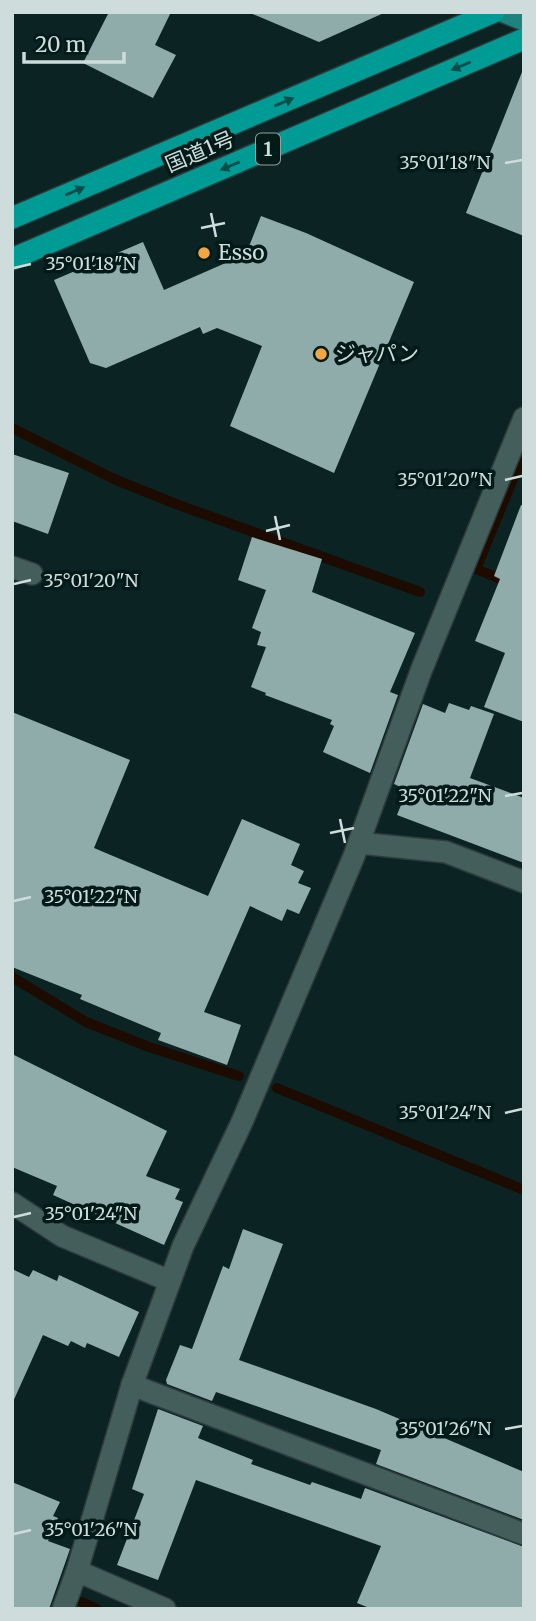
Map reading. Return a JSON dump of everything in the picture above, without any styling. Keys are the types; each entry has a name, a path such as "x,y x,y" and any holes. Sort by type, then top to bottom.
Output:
{"highway":[{"name":"国道1号","path":"12,218 495,12"},
{"name":"国道1号","path":"12,259 524,39"}],"main road":[{"path":"504,12 524,20"}],"street":[{"path":"63,1609 77,1571 132,1385 183,1246 242,1122 359,843 421,671 524,418"},
{"path":"359,843 446,852 524,882"},
{"path":"12,1203 62,1236 170,1281"},
{"path":"132,1385 524,1534"},
{"path":"77,1571 165,1609"}],"building":[{"path":"109,12 171,12 155,45 176,55 153,98 83,63"},
{"path":"248,12 386,12 319,42"},
{"path":"522,72 524,73 524,236 466,213"},
{"path":"261,216 306,233 414,282 334,473 230,426 262,346 217,328 203,334 200,327 106,368 90,363 54,280 143,242 164,290 246,254"},
{"path":"12,454 69,473 48,534 12,521"},
{"path":"521,505 524,506 524,722 484,707 505,653 475,641 500,579 494,576"},
{"path":"252,537 322,559 312,592 415,633 390,692 398,695 370,773 323,752 334,726 330,724 332,720 265,695 266,693 251,687 266,647 257,645 261,632 252,628 266,590 238,580"},
{"path":"449,703 469,710 471,706 494,714 470,778 524,798 524,863 397,815 407,790 394,784 423,704 445,713"},
{"path":"12,712 130,760 94,848 208,896 242,819 300,844 291,865 304,871 298,883 311,888 299,914 287,909 282,921 250,906 204,1012 241,1025 227,1065 158,1040 161,1033 80,999 82,995 12,967"},
{"path":"12,1054 167,1131 146,1176 180,1189 175,1199 183,1202 164,1245 53,1195 57,1186 12,1167"},
{"path":"243,1229 283,1244 239,1360 376,1409 524,1472 524,1520 376,1464 381,1450 216,1392 212,1401 167,1384 166,1380 180,1345 192,1349 223,1266 229,1269"},
{"path":"12,1269 29,1277 33,1270 57,1281 59,1275 139,1312 119,1357 87,1343 85,1348 71,1341 68,1346 43,1335 12,1404"},
{"path":"158,1409 203,1426 198,1438 253,1460 251,1464 310,1485 312,1482 361,1499 365,1488 524,1547 524,1609 372,1609 357,1603 381,1546 196,1480 158,1580 117,1565 144,1494 132,1489"},
{"path":"12,1482 60,1502 53,1516 58,1518 48,1541 70,1549 49,1609 12,1609"}],"waterway":[{"path":"12,428 114,479 176,504 420,592"},
{"path":"510,583 476,569 524,452"},
{"path":"12,977 86,1022 149,1047 239,1076"},
{"path":"277,1088 524,1190"},
{"path":"82,1602 97,1609"}],"place":[{"name":"Esso","path":"204,253"},
{"name":"ジャパン","path":"321,354"}]}
